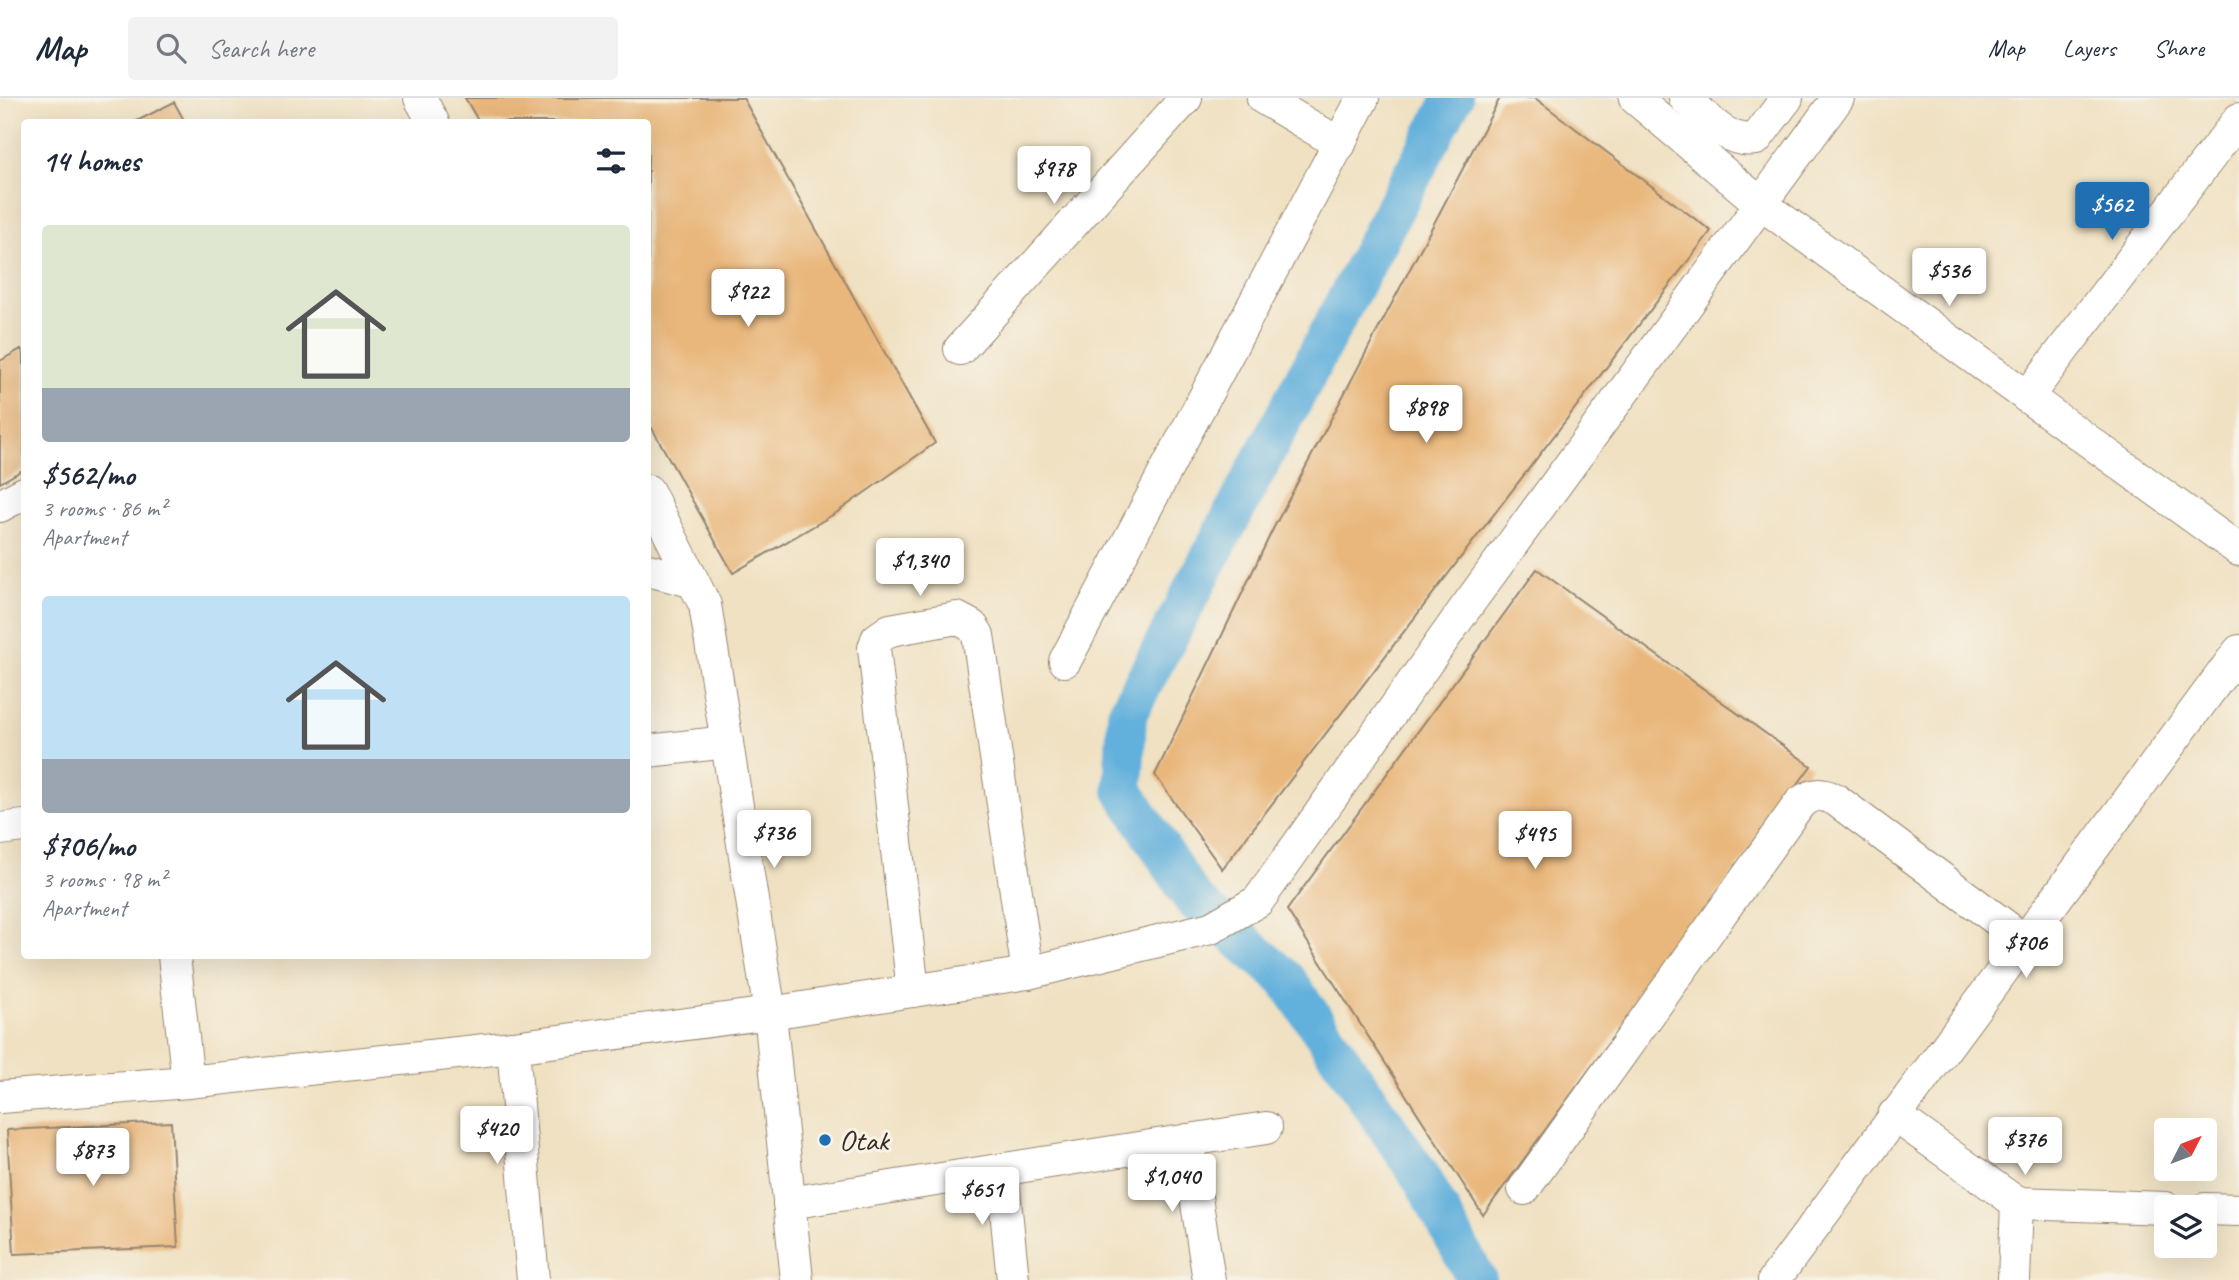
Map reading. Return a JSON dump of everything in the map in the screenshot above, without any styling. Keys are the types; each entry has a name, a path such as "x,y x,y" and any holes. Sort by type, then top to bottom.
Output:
{"street":[{"path":"420,98 431,119"},
{"path":"960,349 1186,98"},
{"path":"1263,98 1340,144"},
{"path":"1065,661 1363,98"},
{"path":"1635,98 1761,204 2239,550"},
{"path":"1685,98 1733,139 1745,141 1756,139 1787,98"},
{"path":"0,1097 188,1082 513,1047 769,1013 1028,973 1225,921 1258,901 1464,610 1838,98"},
{"path":"2027,397 2239,119"},
{"path":"0,506 21,495"},
{"path":"651,497 705,605 769,1013 797,1280"},
{"path":"651,571 691,581"},
{"path":"914,991 874,648 877,639 890,630 957,618 972,626 978,635 1028,973"},
{"path":"1774,1280 2239,651"},
{"path":"651,751 727,741"},
{"path":"1524,1189 1800,803 1810,795 1823,793 1836,800 2024,940"},
{"path":"0,829 21,826"},
{"path":"174,959 188,1082"},
{"path":"513,1047 533,1280"},
{"path":"1894,1115 2017,1203 2154,1208"},
{"path":"789,1203 1266,1128"},
{"path":"1187,1140 1209,1280"},
{"path":"1002,1170 1013,1280"},
{"path":"2014,1280 2017,1203"},
{"path":"2217,1209 2239,1210"}],"building":[{"path":"465,98 743,98 935,443 836,513 733,573 651,426 651,119 477,119"},
{"path":"1500,98 1535,98 1711,231 1222,869 1155,775 1272,531"},
{"path":"174,102 183,119 141,119"},
{"path":"21,349 21,471 0,483 0,361"},
{"path":"1537,569 1811,766 1483,1215 1287,910"},
{"path":"171,1122 178,1247 14,1254 7,1130"}],"waterway":[{"path":"1453,98 1127,714 1123,790 1193,899 1286,979 1421,1177 1477,1280"}],"place":[{"name":"Otak","path":"825,1140"}]}
